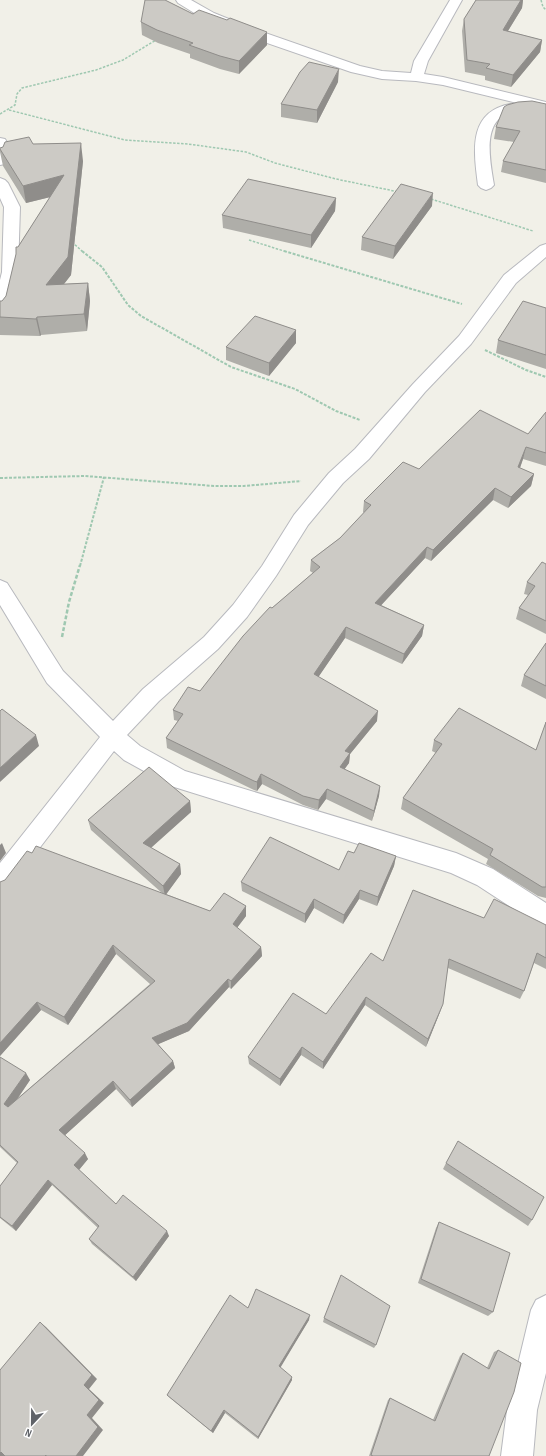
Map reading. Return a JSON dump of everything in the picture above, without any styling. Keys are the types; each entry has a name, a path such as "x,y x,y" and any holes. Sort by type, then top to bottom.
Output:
{"street":[{"path":"182,0 209,16 238,28 356,69 382,75 416,76 443,81 545,106"},
{"path":"416,76 421,61 456,0"},
{"path":"486,185 482,138 489,122 503,110 545,106"},
{"path":"0,142 2,145 0,161"},
{"path":"0,183 12,207 10,272 0,313"},
{"path":"0,881 113,736 151,695 211,643 240,611 269,571 301,520 336,478 362,454 419,388 465,340 510,279 542,241"},
{"path":"0,588 55,677 113,736 132,753 179,779 456,864 485,877 546,916"},
{"path":"517,1456 522,1410 546,1310"}],"path":[{"path":"541,0 543,8 546,10"},
{"path":"0,114 14,106 18,99 17,94 22,88 96,70 123,60 148,46 160,37"},
{"path":"9,110 125,140 188,144 246,152 276,163 336,179 406,193"},
{"path":"426,198 454,205 542,241"},
{"path":"67,239 102,267 128,306 141,316 231,367 296,389 336,411 385,428"},
{"path":"249,240 487,312"},
{"path":"465,340 526,370 546,377"},
{"path":"55,677 65,619 104,477"},
{"path":"0,478 104,477 214,486 244,486 336,478"}],"building":[{"path":"145,0 165,0 193,14 199,10 227,20 230,18 267,32 239,61 189,45 193,43 157,30 141,22"},
{"path":"476,0 521,0 503,30 542,40 513,75 486,68 490,64 467,60 464,19"},
{"path":"309,62 339,69 317,110 281,104 300,72"},
{"path":"532,101 546,104 546,170 503,161 520,131 496,127 504,107 518,102"},
{"path":"29,137 33,144 81,143 68,257 46,285 88,283 84,314 37,317 36,319 0,317 0,301 2,301 6,296 16,254 16,247 18,247 64,175 23,186 0,148 3,147 5,142"},
{"path":"248,179 336,198 311,235 222,215"},
{"path":"401,184 433,193 395,246 362,237"},
{"path":"523,301 546,308 546,355 498,340"},
{"path":"255,316 296,330 269,363 226,347"},
{"path":"480,410 528,434 546,412 546,453 526,447 518,467 534,474 511,497 495,488 433,550 427,547 375,603 424,625 404,654 346,627 314,674 378,711 345,751 350,753 340,767 380,786 374,811 327,789 319,800 303,796 261,774 257,782 254,781 166,738 183,714 173,710 188,687 200,691 243,636 270,607 272,608 320,567 311,560 340,538 371,505 364,501 403,462 419,469"},
{"path":"542,562 546,564 546,621 519,608 535,586 527,582"},
{"path":"546,643 546,686 524,675"},
{"path":"459,708 536,750 546,722 546,887 542,887 490,855 493,849 403,798 442,744 434,740"},
{"path":"2,709 36,735 0,768 0,711"},
{"path":"149,767 190,801 143,843 180,864 163,886 88,820"},
{"path":"270,837 339,870 348,851 354,853 359,843 396,856 378,897 360,890 344,915 314,899 305,914 241,882"},
{"path":"36,846 210,911 224,893 246,906 233,924 261,947 231,981 228,979 187,1023 152,1038 173,1061 130,1100 113,1081 59,1130 85,1153 74,1165 116,1204 123,1195 167,1231 133,1277 89,1239 99,1226 48,1180 12,1226 0,1217 0,1186 18,1162 0,1145 0,1057 26,1073 4,1104 8,1107 155,981 113,945 64,1017 37,1002 0,1043 0,882 5,880 27,851 32,853"},
{"path":"413,890 484,918 494,899 546,925 546,958 537,953 524,991 449,959 443,1004 428,1039 366,997 323,1062 302,1047 280,1079 248,1057 293,993 326,1014 371,953 383,961"},
{"path":"458,1141 544,1197 532,1220 446,1163"},
{"path":"439,1222 510,1253 493,1312 421,1279"},
{"path":"341,1275 390,1306 376,1345 324,1318"},
{"path":"256,1289 310,1315 279,1366 292,1377 258,1437 224,1410 211,1431 167,1395 230,1295 248,1308"},
{"path":"40,1322 92,1375 84,1385 99,1400 87,1415 98,1427 76,1456 5,1456 1,1452 0,1453 0,1370"},
{"path":"498,1350 521,1363 514,1392 489,1456 371,1455 390,1398 435,1421 463,1353 489,1369"}]}
